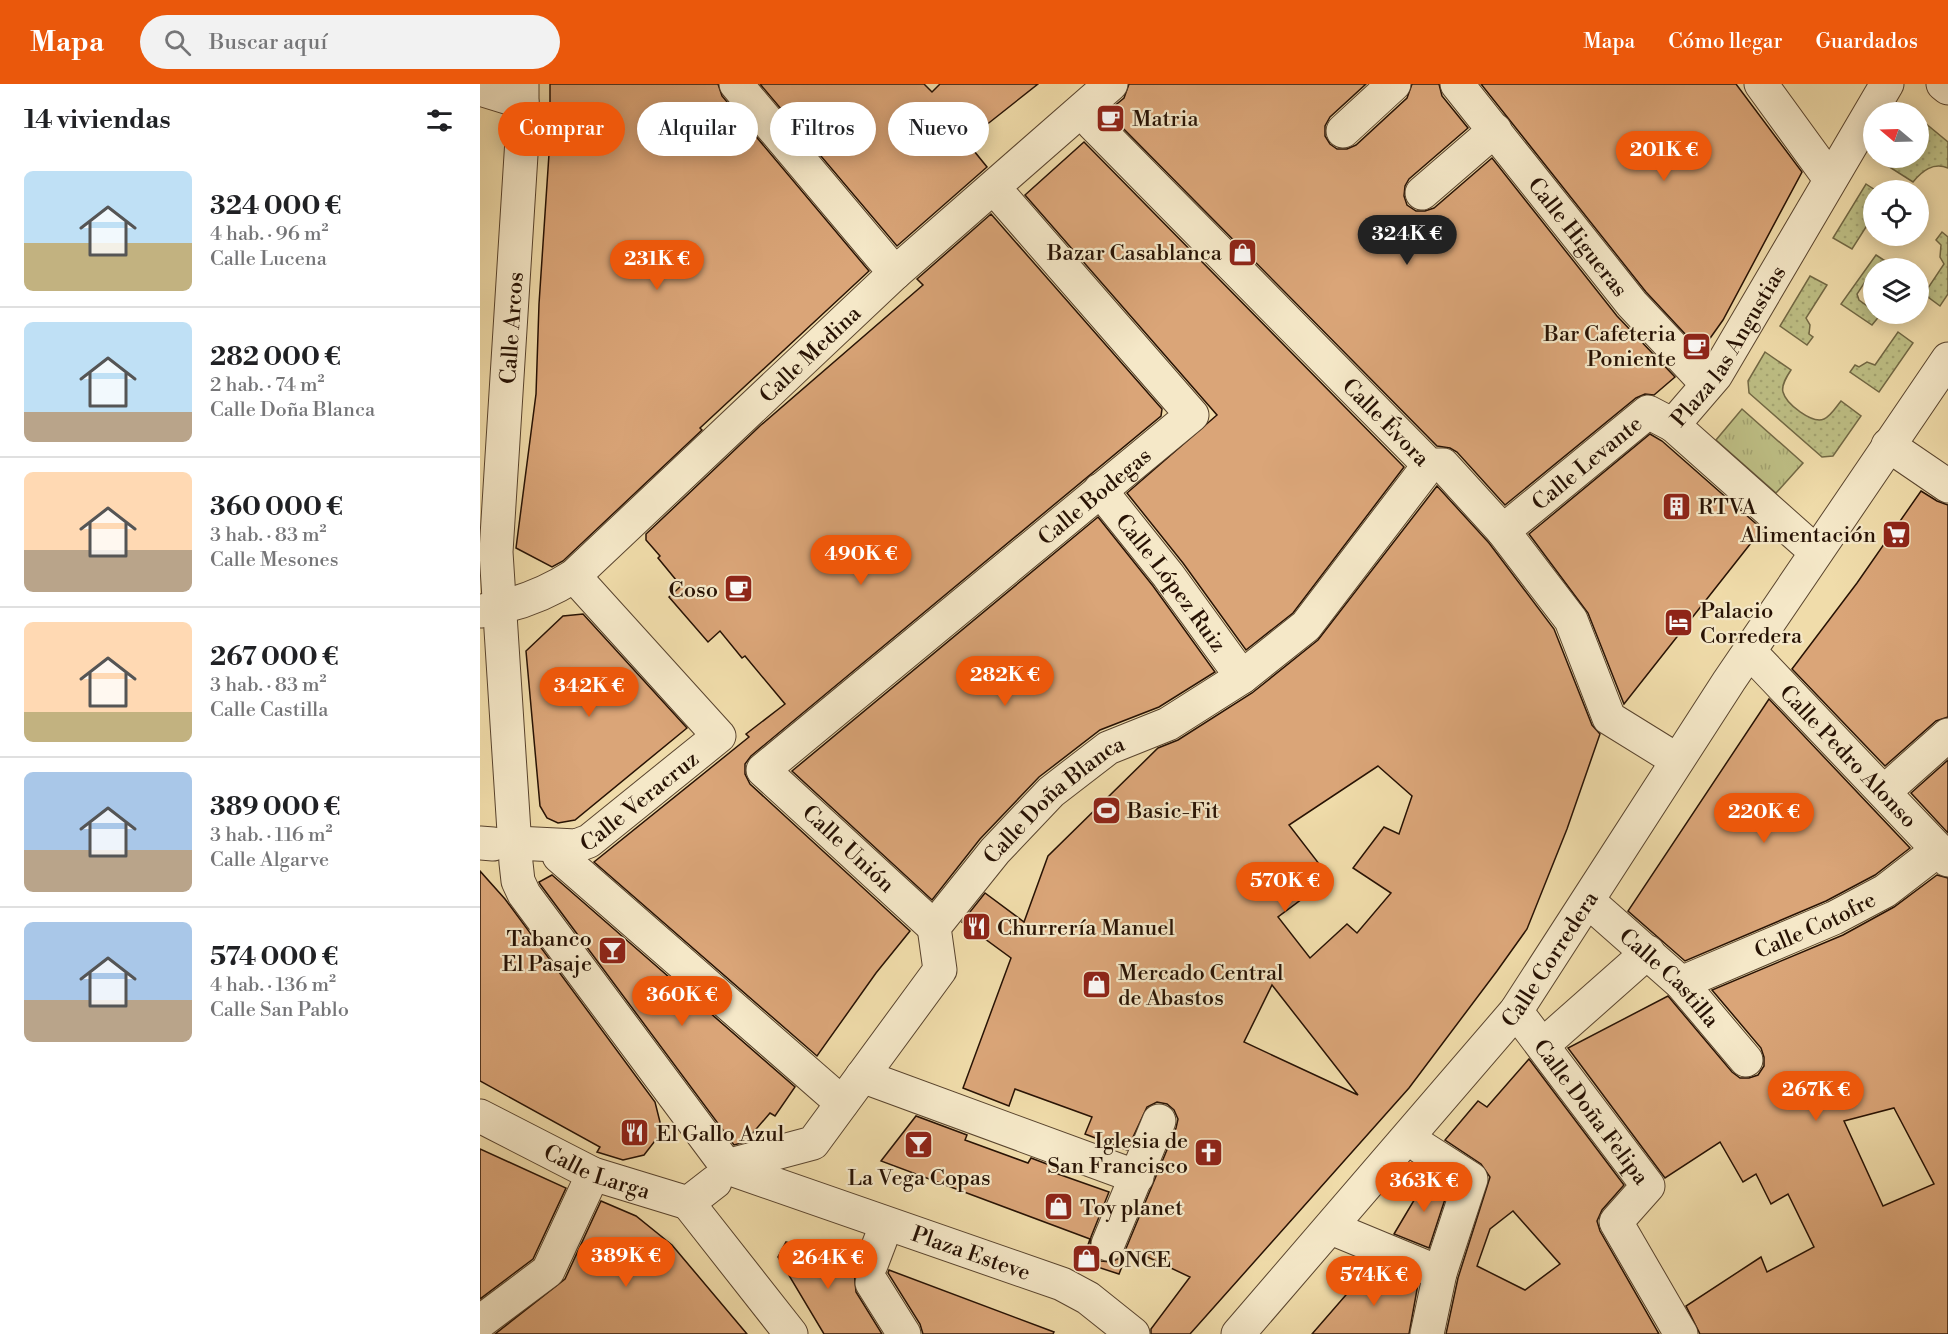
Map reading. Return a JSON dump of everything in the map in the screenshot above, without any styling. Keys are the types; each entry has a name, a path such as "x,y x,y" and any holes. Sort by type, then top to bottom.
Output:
{"street":[{"path":"736,84 895,273"},
{"name":"Calle Medina","path":"491,609 555,588 574,576 895,273 1111,84"},
{"path":"1343,130 1394,84"},
{"name":"Calle Higueras","path":"1457,84 1632,304 1707,384"},
{"path":"1761,84 1830,179"},
{"name":"Plaza las Angustias","path":"1816,552 1673,425 1707,384 1887,84"},
{"path":"1943,84 1948,88"},
{"path":"480,89 522,93"},
{"name":"Calle Arcos","path":"522,93 511,343 489,483 496,552 491,609 496,843 524,894 728,1171"},
{"name":"Calle Évora","path":"1093,124 1429,465 1443,465 1503,531 1571,620 1609,718 1672,757"},
{"path":"1422,193 1495,130"},
{"name":"Calle Bodegas","path":"763,770 1192,415 993,188"},
{"path":"1816,552 1948,359"},
{"name":"Calle Levante","path":"1503,531 1648,412 1673,425"},
{"path":"1888,445 1948,486"},
{"name":"Calle Doña Blanca","path":"934,927 995,851 1051,792 1107,748 1168,724 1242,677 1306,626 1429,465"},
{"name":"Calle López Ruiz","path":"1100,490 1168,575 1242,677"},
{"name":"Calle Corredera","path":"1238,1334 1516,1011 1729,681 1751,652 1816,552"},
{"name":"Calle Veracruz","path":"496,843 576,846 589,841 719,736 574,576"},
{"name":"Calle Pedro Alonso","path":"1751,652 1943,855"},
{"path":"1884,792 1948,735"},
{"name":"Calle Unión","path":"763,770 934,927"},
{"name":"Calle Cotofre","path":"1681,983 1834,918 1885,891 1943,855"},
{"path":"559,856 842,1103"},
{"name":"Calle Castilla","path":"1588,901 1681,983 1746,1060"},
{"path":"790,1334 688,1203 728,1171 813,1143 940,970 934,927"},
{"name":"Calle Corredera","path":"1543,1045 1648,952"},
{"name":"Calle Doña Felipa","path":"1516,1011 1648,1186 1616,1222 1681,1334"},
{"path":"862,1076 1137,1177"},
{"name":"Calle Larga","path":"480,1116 593,1174 688,1203"},
{"path":"1108,1244 1159,1121"},
{"path":"1420,1147 1471,1179 1440,1273 1427,1334"},
{"name":"Plaza Esteve","path":"728,1171 1062,1284 1088,1298 1133,1334"},
{"path":"487,1325 548,1271 593,1174"},
{"path":"1341,1232 1440,1273"},
{"path":"875,1261 904,1334"}],"green space":[{"path":"1929,126 1948,142 1948,168 1933,167 1920,174 1915,180 1910,180 1891,168 1929,168"},
{"path":"1863,189 1863,232 1852,249 1833,238"},
{"path":"1942,232 1948,237 1948,294 1940,306 1929,298 1929,286 1944,264 1940,257 1941,245 1936,240"},
{"path":"1863,273 1863,285 1857,294 1863,303 1863,319 1841,304"},
{"path":"1810,276 1827,285 1806,318 1810,325 1809,334 1813,337 1807,345 1780,326"},
{"path":"1898,332 1913,343 1879,392 1850,372 1855,365 1859,367 1867,362 1875,365"},
{"path":"1765,352 1791,370 1786,378 1783,392 1789,402 1800,412 1813,419 1824,419 1841,401 1861,416 1833,456 1822,457 1749,393 1748,381"},
{"path":"1742,409 1803,463 1776,493 1716,440"}],"building":[{"path":"550,84 718,84 722,96 727,102 637,102 637,156 758,156 758,139 770,156 772,156 869,271 700,428 702,430 563,561 552,567 516,548 536,394 539,304 549,156 625,156 625,102 550,102"},
{"path":"760,84 924,84 932,92 940,84 1038,84 989,123 989,102 888,102 888,156 978,156 987,167 897,246 821,156 876,156 876,102 775,102"},
{"path":"1129,84 1366,84 1330,117 1325,126 1325,136 1330,144 1337,149 1347,149 1356,145 1407,98 1412,84 1439,84 1442,96 1468,128 1409,179 1405,186 1404,196 1407,205 1416,211 1434,208 1492,158 1617,316 1675,377 1654,395 1645,394 1636,398 1505,505 1457,452 1450,448 1437,446 1107,112 1124,98"},
{"path":"1481,84 1736,84 1802,172 1723,320 1701,351 1646,292"},
{"path":"1084,142 1404,467 1293,613 1246,650 1183,563 1127,493 1217,415 1025,195"},
{"path":"991,214 1162,409 1161,416 751,756 745,764 745,774 750,784 910,931 876,973 817,1056 594,862 749,737 746,734 785,704 745,656 742,658 720,631 708,642 669,597 681,586 658,558 660,556 646,540 646,534 761,425 923,285 917,279"},
{"path":"1650,434 1662,441 1762,529 1624,704 1588,613 1529,534"},
{"path":"1437,486 1489,543 1554,629 1592,725 1600,734 1567,829 1527,929 1497,971 1409,1088 1190,1334 1151,1334 1151,1329 1190,1277 1141,1254 1138,1259 1127,1254 1119,1274 1082,1262 1090,1239 881,1161 916,1116 967,1135 965,1140 1028,1163 1031,1158 1060,1169 1058,1174 1109,1192 1091,1237 1090,1247 1094,1256 1101,1261 1111,1262 1120,1258 1125,1251 1176,1128 1178,1119 1174,1110 1167,1104 1157,1102 1147,1107 1127,1150 1085,1134 1092,1117 1015,1089 1009,1106 963,1088 1011,958 962,922 985,893 1024,922 1048,856 1158,748 1178,740 1252,693 1318,640","holes":["1378,766 1412,796 1399,834 1384,827 1353,868 1391,893 1357,933 1347,924 1310,958 1278,917 1330,878 1289,825","1272,985 1358,1095 1244,1042"]},
{"path":"1921,491 1948,505 1948,717 1936,721 1885,766 1792,669 1857,583"},
{"path":"1098,517 1153,586 1215,672 1159,707 1100,730 1039,777 980,839 932,900 792,771"},
{"path":"583,614 687,728 575,820 558,823 547,818 540,806 526,651 563,616"},
{"path":"1769,699 1910,848 1875,875 1826,901 1685,961 1628,911"},
{"path":"1948,760 1948,833 1911,793"},
{"path":"480,871 505,899 655,1102 660,1122 658,1137 644,1155 623,1160 597,1152 600,1147 480,1081"},
{"path":"552,875 795,1087 775,1116 770,1113 745,1142 734,1145 540,884 539,882"},
{"path":"1937,875 1948,878 1948,1334 1700,1334 1686,1306 1761,1257 1767,1272 1814,1247 1788,1194 1771,1204 1756,1174 1743,1182 1720,1142 1665,1178 1568,1048 1668,996 1732,1072 1740,1078 1758,1075 1764,1066 1761,1048 1712,990 1843,935 1894,907","holes":["1894,1108 1934,1184 1883,1206 1844,1121"]},
{"path":"1529,1059 1624,1185 1602,1210 1597,1221 1600,1231 1659,1334 1446,1334 1458,1278 1490,1177 1481,1164 1445,1140 1478,1101 1487,1107","holes":["1513,1211 1560,1264 1525,1290 1477,1266 1490,1229"]},
{"path":"480,1149 566,1188 533,1259 480,1299"},
{"path":"1429,1175 1449,1187 1429,1248 1394,1234"},
{"path":"601,1201 636,1216 672,1245 747,1334 495,1334 565,1279"},
{"path":"786,1242 853,1260 856,1292 882,1334 824,1334 778,1257"},
{"path":"1372,1265 1418,1284 1409,1334 1312,1334"},
{"path":"889,1270 1054,1332 1053,1334 923,1334 920,1324 888,1273"}],"place":[{"name":"Matria","path":"1111,118"},
{"name":"Bazar Casablanca","path":"1243,252"},
{"name":"Bar Cafeteria Poniente","path":"1697,346"},
{"name":"RTVA","path":"1677,506"},
{"name":"Alimentación","path":"1897,534"},
{"name":"Coso","path":"739,589"},
{"name":"Palacio Corredera","path":"1679,623"},
{"name":"Basic-Fit","path":"1106,810"},
{"name":"Churrería Manuel","path":"976,927"},
{"name":"Tabanco El Pasaje","path":"613,951"},
{"name":"Mercado Central de Abastos","path":"1097,985"},
{"name":"El Gallo Azul","path":"635,1133"},
{"name":"La Vega Copas","path":"919,1145"},
{"name":"Iglesia de San Francisco","path":"1209,1153"},
{"name":"Toy planet","path":"1059,1207"},
{"name":"ONCE","path":"1087,1259"}]}
